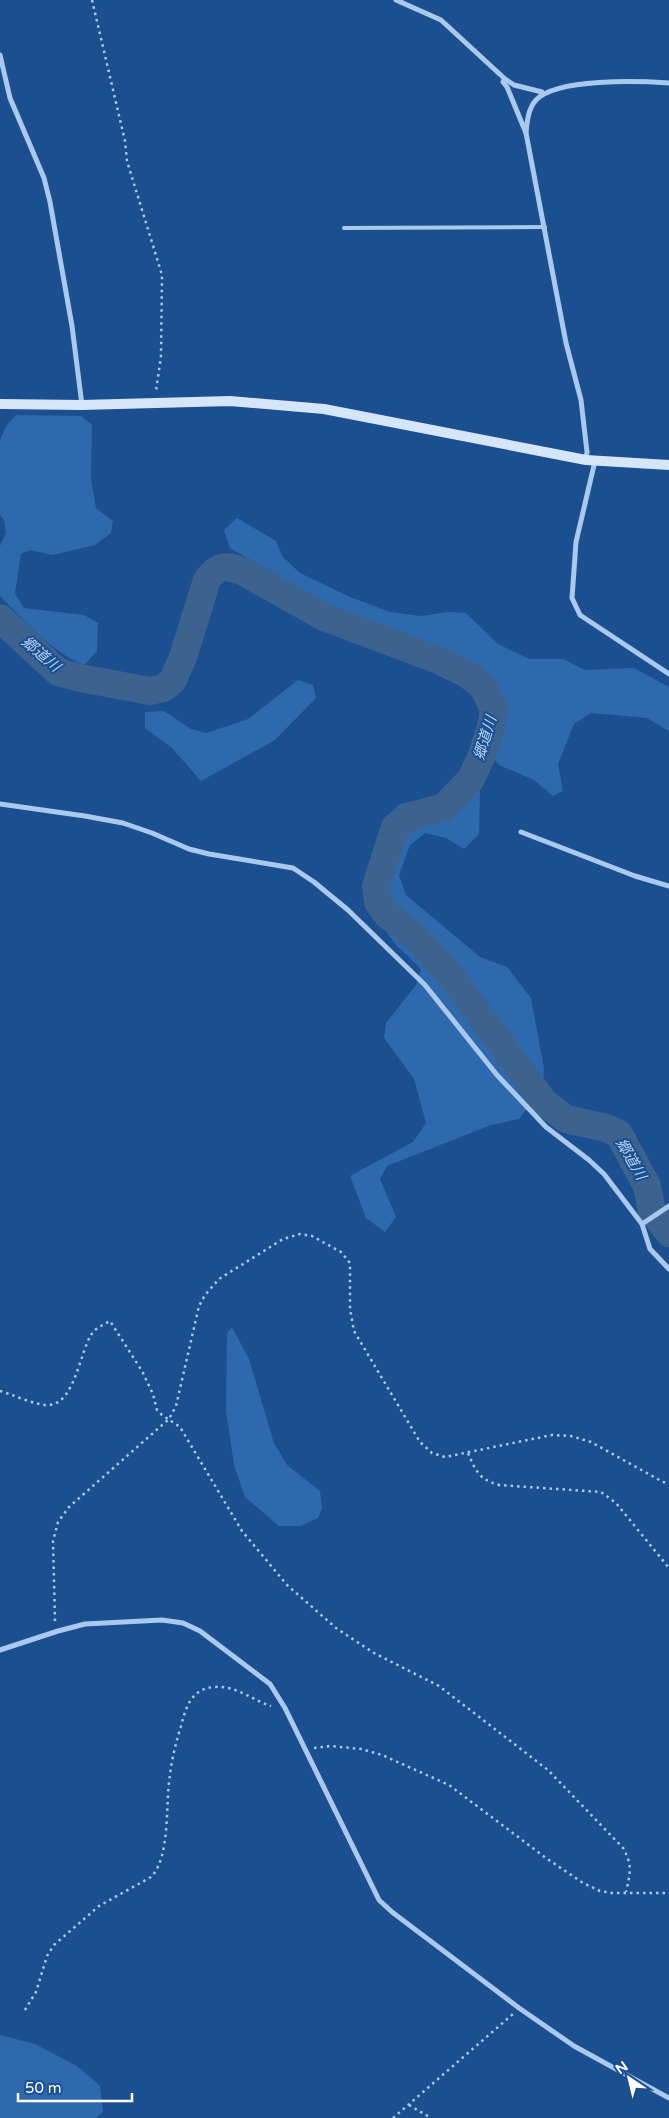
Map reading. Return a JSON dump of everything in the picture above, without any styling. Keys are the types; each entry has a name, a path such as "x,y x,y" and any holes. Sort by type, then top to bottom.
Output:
{"street":[{"path":"396,0 441,20 505,79 543,94"},
{"path":"0,55 10,98 44,178 50,202 72,326 82,406"},
{"path":"505,79 504,82 526,133 566,343 581,400 587,452 591,460 576,542 572,598 580,614 669,674"},
{"path":"526,133 530,108 543,94 553,89 624,82 669,83"},
{"path":"0,404 82,406 230,401 324,409 591,460 669,465"},
{"path":"0,804 122,823 152,832 188,849 293,868 314,882 348,910 425,985 497,1075 546,1127 604,1174 642,1224 650,1249 669,1269"},
{"path":"521,832 635,876 669,886"},
{"path":"642,1224 666,1208"},
{"path":"0,1650 58,1630 84,1624 162,1620 183,1622 200,1631 270,1684 285,1708 379,1900 392,1912 520,2008 574,2046 669,2098"}],"lane":[{"path":"344,228 545,227"}],"path":[{"path":"92,0 124,140 127,161 162,275 161,356 156,392 151,404"},
{"path":"58,1630 55,1619 53,1541 58,1522 69,1507 169,1419 176,1406 199,1306 204,1295 219,1279 283,1239 300,1234 312,1236 341,1252 350,1263 350,1309 354,1331 420,1442 432,1453 445,1457 552,1435 571,1436 591,1442 663,1482 669,1483"},
{"path":"0,1391 47,1405 56,1404 64,1398 69,1389 91,1334 110,1321 142,1372 153,1394 157,1410 180,1427 242,1531 287,1585 336,1628 374,1653 439,1686 548,1770 623,1848 630,1859 630,1872 626,1892"},
{"path":"468,1453 484,1481 499,1485 601,1492 616,1503 669,1568"},
{"path":"25,2010 36,1992 47,1956 54,1945 99,1906 151,1878 157,1871 165,1847 167,1799 175,1746 186,1706 193,1696 201,1690 214,1687 228,1687 269,1705 285,1708"},
{"path":"306,1751 317,1747 330,1746 382,1755 449,1786 546,1858 600,1891 612,1893 669,1893"},
{"path":"393,2118 520,2008"},
{"path":"408,2104 431,2118"}],"shaded area":[{"path":"16,415 81,416 92,425 91,479 96,508 113,521 111,533 95,545 53,555 30,550 21,554 15,593 24,608 84,615 98,623 97,651 84,665 60,652 50,644 0,596 0,546 6,533 4,520 0,515 0,440 6,426"},
{"path":"237,518 276,541 283,557 300,573 350,597 390,612 421,616 447,612 466,613 498,644 529,659 563,659 585,670 634,668 669,687 669,731 647,718 591,713 574,724 558,764 563,791 553,796 534,780 499,765 491,756 506,716 497,688 476,667 443,649 385,631 332,606 230,548 224,530"},
{"path":"298,680 313,685 316,698 275,740 201,781 172,748 145,728 145,712 164,711 191,729 206,733 248,719"},
{"path":"458,779 478,781 480,792 479,834 464,849 446,838 425,833 410,845 399,875 406,895 480,957 507,967 531,998 544,1068 543,1087 519,1119 491,1125 387,1166 380,1179 396,1217 385,1232 366,1218 350,1176 413,1142 426,1123 414,1079 384,1038 386,1023 416,985 421,969 396,945 378,921 369,879 389,814 400,804 431,798 449,791"},
{"path":"232,1327 249,1359 274,1443 287,1465 320,1491 322,1508 318,1518 300,1526 279,1526 245,1497 234,1465 226,1411 227,1333"},
{"path":"0,2035 35,2044 77,2066 100,2086 103,2112 96,2118 0,2118"}],"waterway":[{"name":"郷道川","path":"0,618 58,672 150,691 164,688 173,680 183,657 207,580 215,571 226,567 242,571 324,617 438,660 467,674 483,687 494,709 491,727 482,755 471,779 444,807 412,816 395,827 376,886 378,902 387,915 418,939 453,979 544,1102 566,1119 606,1128 619,1134 647,1186 652,1211 669,1233"}]}
